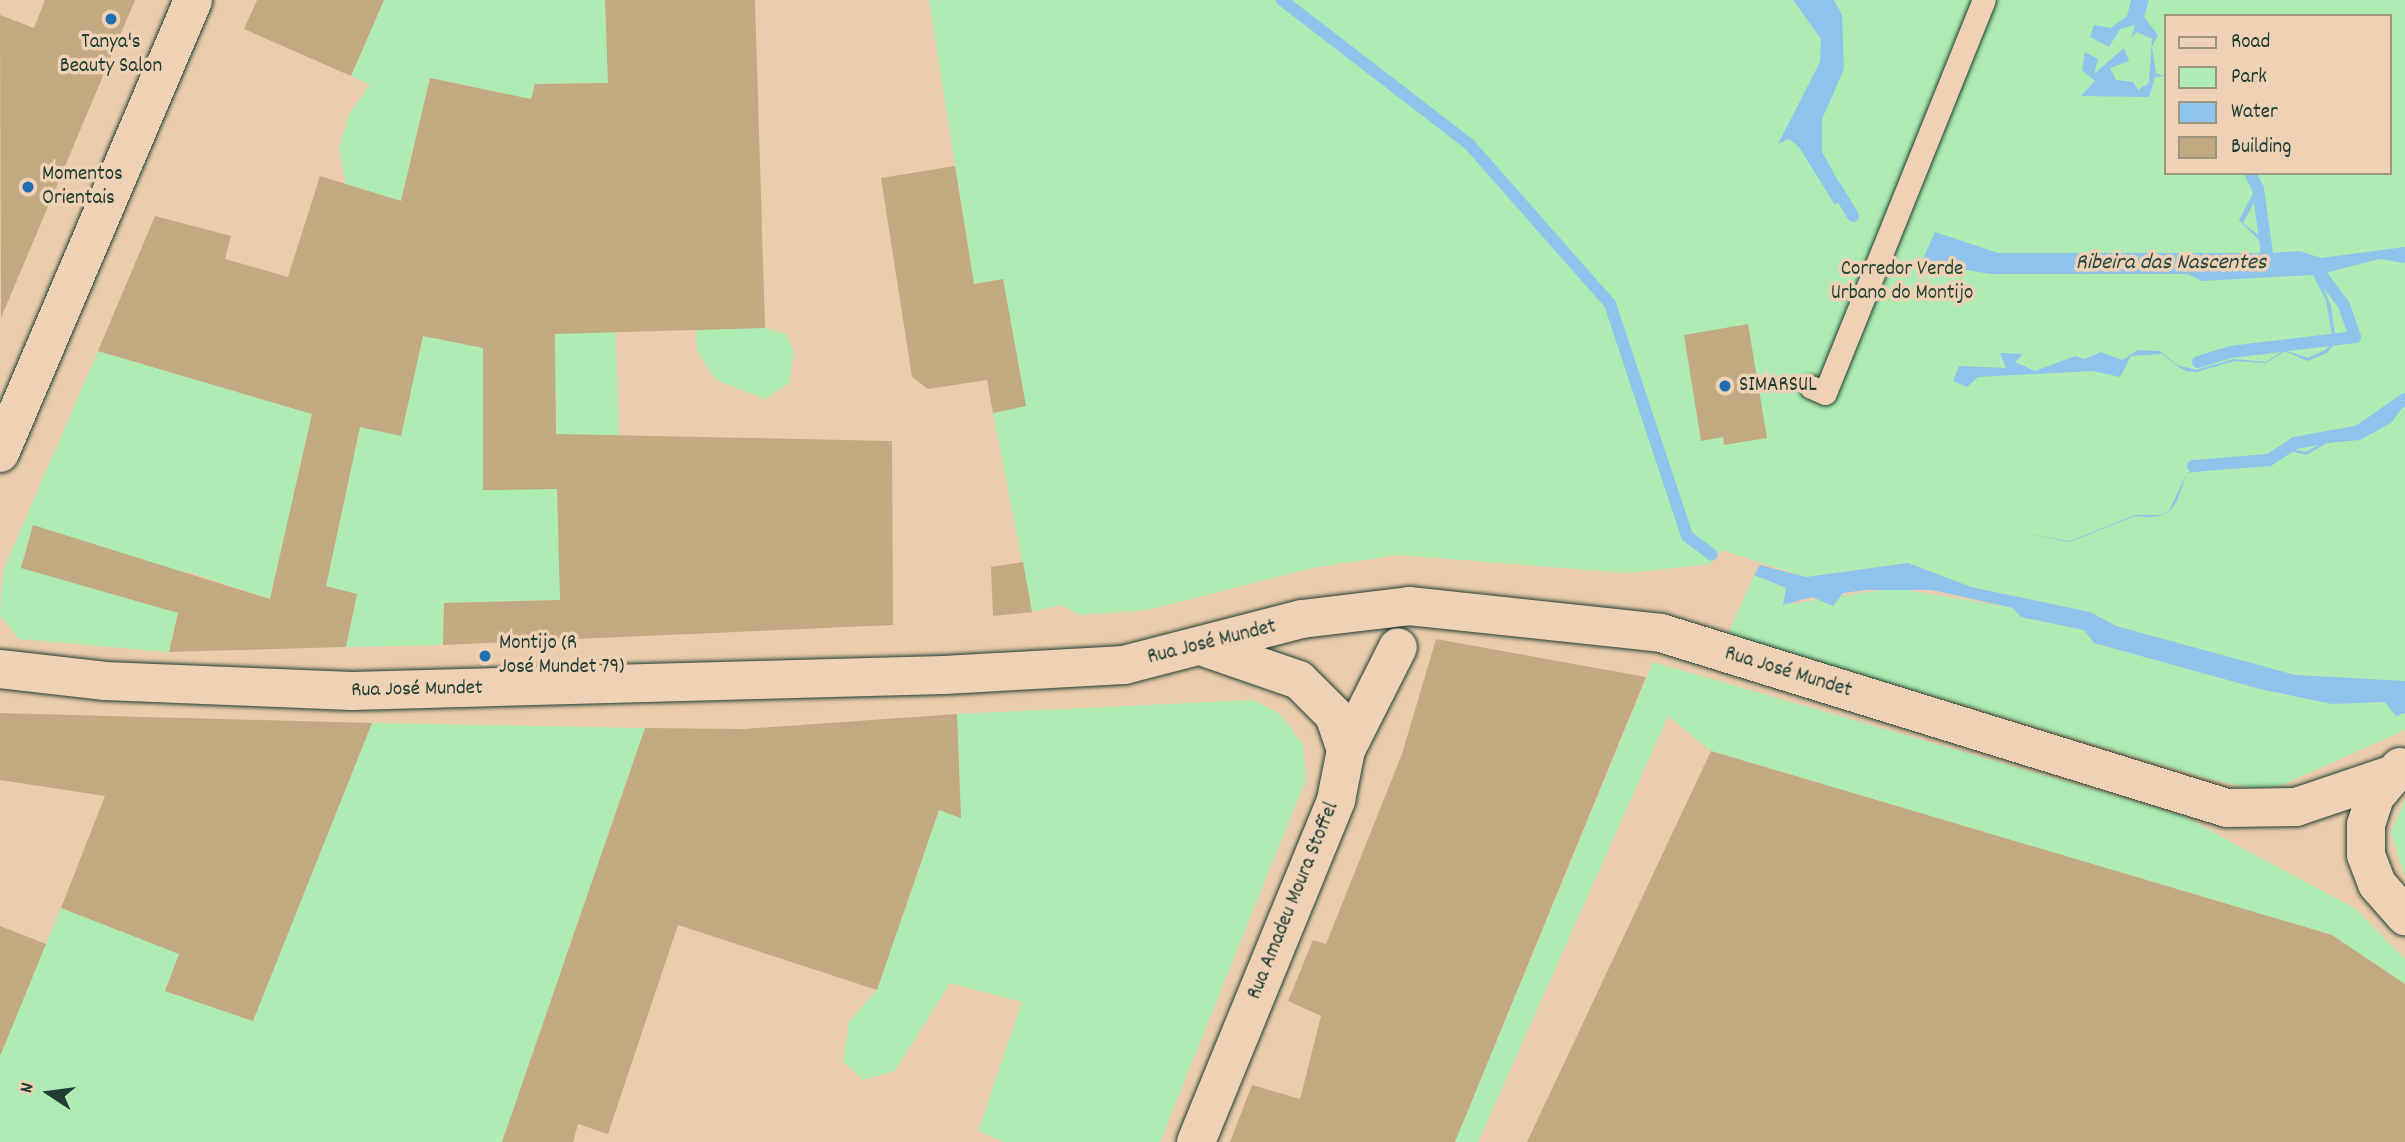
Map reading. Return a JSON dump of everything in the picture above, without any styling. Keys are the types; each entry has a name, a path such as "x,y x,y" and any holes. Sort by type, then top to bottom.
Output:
{"street":[{"path":"0,453 193,0"},
{"name":"Rua José Mundet","path":"8,666 326,690 470,689 1110,666 1206,648 1351,611 1409,606 1513,612 1661,634 2227,808 2296,807 2398,769"},
{"path":"1346,750 1398,647"},
{"path":"1206,648 1299,680 1334,715 1346,750"},
{"name":"Rua Amadeu Moura Stoffel","path":"1196,1142 1336,800 1346,750"},
{"path":"2398,769 2366,824 2366,855 2376,884 2405,916"}],"lane":[{"path":"1811,387 1825,393 1984,0"}],"green space":[{"path":"384,0 605,0 608,83 535,84 484,305 483,489 557,489 554,311 615,309 619,436 560,600 444,603 443,645 346,647 357,594 326,586 360,427 401,435 423,336 438,339 488,90 430,78 398,214 346,185 339,149 349,114 370,85 351,76"},
{"name":"Corredor Verde Urbano do Montijo","path":"929,0 2405,0 2405,681 2344,682 2283,672 2116,626 2090,612 1971,587 1908,563 1806,577 1722,550 1710,564 1628,573 1397,555 1312,568 1147,610 1080,615 1061,605 1032,612 993,413 1025,405 1003,279 974,284"},
{"path":"765,328 786,334 794,352 789,383 765,399 716,380 697,351 696,330"},
{"path":"98,351 312,414 270,599 188,572 169,652 19,639 0,615 3,571"},
{"path":"1754,575 1786,588 1783,605 1895,588 2013,608 2021,617 2084,630 2094,643 2260,689 2332,704 2385,702 2396,716 2405,713 2405,730 2280,786 2256,789 2210,779 1728,634"},
{"path":"1653,662 2181,815 2356,909 2405,959 2405,984 2332,935 1711,751 1668,716 1478,1142 1455,1142"},
{"path":"1253,700 1280,714 1303,744 1306,779 1160,1142 1005,1142 978,1131 1022,1002 950,983 895,1071 863,1080 843,1061 849,1022 877,990 939,810 961,817 957,714"},
{"path":"220,720 268,720 165,991 253,1021 372,723 645,728 502,1142 0,1142 0,1056 61,908"},
{"path":"2405,799 2405,877 2391,833"}],"water":[{"path":"1793,0 1834,0 1842,15 1844,69 1822,119 1822,152 1846,195 1835,205 1799,147 1789,139 1778,144 1820,62 1821,39"},
{"path":"2131,0 2149,0 2144,17 2158,35 2152,47 2156,73 2164,76 2155,77 2149,97 2081,96 2095,81 2082,70 2085,52 2098,59 2094,74 2124,48 2129,61 2110,68 2116,80 2133,82 2138,90 2149,83 2152,39 2137,32 2131,38 2135,25 2120,29 2109,47 2090,37 2094,25 2111,28 2127,16"},
{"path":"2250,175 2254,175 2261,190 2243,223 2266,241 2271,253 2299,251 2321,258 2405,247 2405,263 2379,259 2318,275 2331,306 2336,342 2327,353 2307,361 2285,351 2266,363 2234,361 2197,372 2186,371 2177,366 2162,354 2131,356 2120,377 2093,371 1978,377 1967,387 1953,381 1959,366 2006,368 2000,353 2023,354 2015,362 2035,371 2075,356 2084,359 2101,352 2122,360 2138,350 2160,351 2177,365 2196,370 2234,359 2266,362 2284,350 2308,358 2325,350 2333,342 2326,300 2313,275 2202,281 2188,274 1991,274 1937,265 1924,257 1935,232 1998,253 2260,253 2262,243 2239,220 2257,186"},
{"path":"2405,404 2391,423 2360,440 2327,443 2306,455 2291,451 2275,462 2187,473 2196,468 2257,464 2290,449 2306,452 2325,441 2359,437"},
{"path":"2187,473 2177,501 2170,511 2159,516 2135,516 2070,542 2027,534 2070,541 2135,515 2159,515 2169,511"},
{"path":"1908,563 1971,587 2090,612 2116,626 2295,675 2405,681 2405,713 2396,716 2385,702 2332,704 2260,689 2094,643 2084,630 2021,617 2013,608 1932,590 1866,590 1843,593 1833,606 1812,597 1783,605 1786,588 1754,575 1760,565 1806,577"}],"building":[{"name":"Momentos Orientais","path":"45,0 135,0 1,318 0,15 34,28"},
{"path":"257,0 384,0 351,76 244,29"},
{"path":"605,0 755,0 765,328 555,334 556,434 892,441 893,625 443,645 444,603 560,600 557,489 483,490 483,348 423,336 401,436 360,427 326,586 357,594 346,647 169,652 178,613 21,568 33,525 270,599 312,414 98,351 155,216 231,236 225,259 288,277 320,176 401,201 430,78 531,99 535,84 608,83"},
{"path":"955,166 974,284 1003,279 1026,406 993,413 987,380 928,389 912,377 881,178"},
{"name":"SIMARSUL","path":"1748,324 1767,438 1724,445 1723,437 1701,441 1684,335"},
{"path":"1023,562 1032,612 993,616 991,567"},
{"path":"1436,639 1646,677 1455,1142 1230,1142 1252,1085 1300,1099 1321,1016 1288,1001 1313,940 1326,944 1402,754"},
{"path":"0,713 372,723 253,1021 165,991 179,954 61,908 105,796 0,780"},
{"path":"957,714 961,818 939,810 877,990 678,925 608,1134 578,1124 573,1142 502,1142 645,728 744,729"},
{"path":"1711,751 2332,935 2405,984 2405,1142 1527,1142"},
{"path":"0,926 46,944 1,1054 0,1054"}],"waterway":[{"path":"1282,0 1469,144 1610,304 1687,536 1712,555"},
{"path":"2251,175 2258,189 2267,253"},
{"name":"Ribeira das Nascentes","path":"1835,186 1853,216"},
{"path":"2198,362 2230,352 2355,337 2344,305 2313,264"},
{"path":"2193,466 2269,460 2295,443 2359,431 2405,399"}],"place":[{"name":"Tanya's Beauty Salon","path":"111,19"},
{"name":"Momentos Orientais","path":"28,187"},
{"name":"SIMARSUL","path":"1725,386"},
{"name":"Montijo (R José Mundet 79)","path":"485,656"}]}
